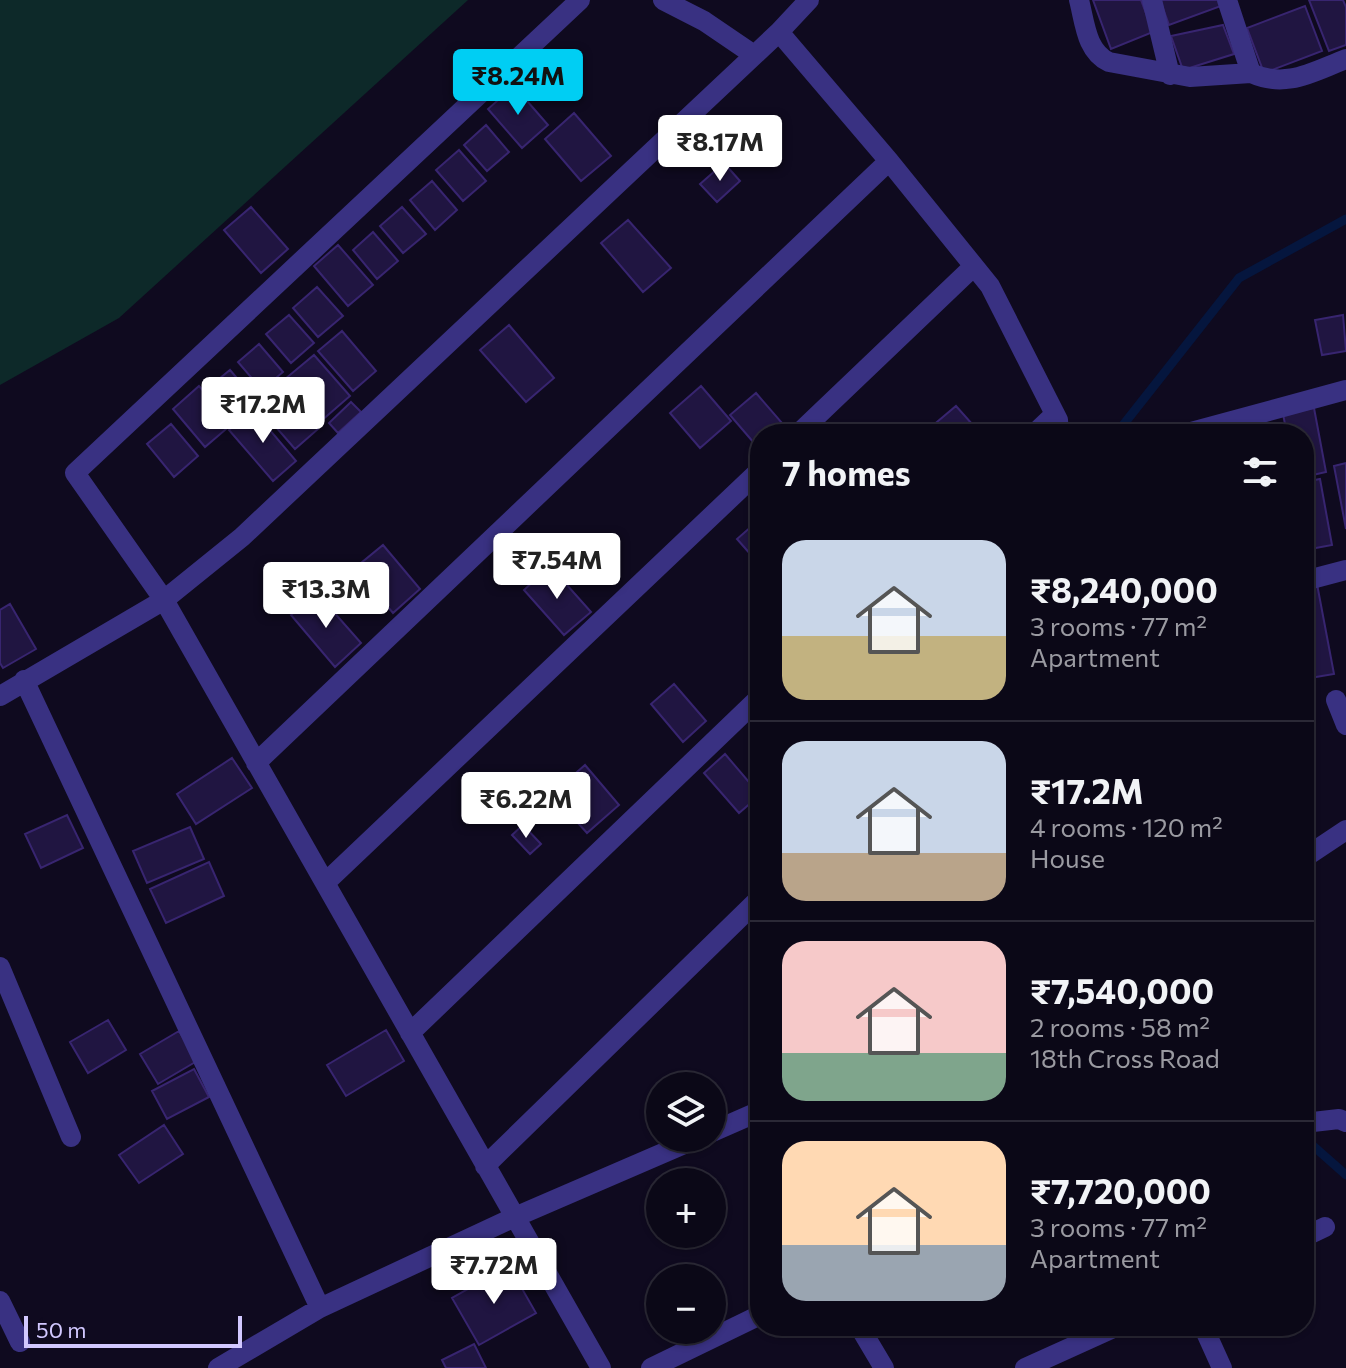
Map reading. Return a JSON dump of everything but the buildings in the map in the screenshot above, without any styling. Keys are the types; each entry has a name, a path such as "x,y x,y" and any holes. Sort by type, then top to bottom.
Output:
{"street":[{"path":"580,0 75,473 164,600 601,1368"},
{"path":"663,0 704,21 754,55"},
{"path":"0,696 164,600 242,537 779,32 809,0"},
{"path":"1079,0 1092,49 1098,57 1109,62 1190,77 1251,73 1268,81 1292,80 1346,59"},
{"path":"1152,0 1170,75"},
{"path":"1227,0 1251,73"},
{"path":"779,32 990,286 1057,424"},
{"path":"256,763 889,161"},
{"path":"808,424 973,267"},
{"path":"1221,424 1346,390"},
{"path":"325,883 750,479"},
{"path":"1314,578 1346,570"},
{"path":"24,680 320,1308"},
{"path":"1336,700 1346,725"},
{"path":"410,1033 750,707"},
{"path":"1314,851 1346,830"},
{"path":"485,1166 750,908"},
{"path":"0,967 71,1137"},
{"path":"726,1126 750,1115"},
{"path":"1314,1122 1339,1119 1346,1122"},
{"path":"218,1368 320,1308 515,1217 666,1152"},
{"path":"1314,1232 1325,1227"},
{"path":"0,1301 20,1342"},
{"path":"651,1368 750,1320"},
{"path":"865,1336 884,1368"},
{"path":"1025,1368 1096,1336"},
{"path":"1208,1336 1222,1368"}],"green space":[{"path":"0,0 468,0 119,318 0,385"}],"waterway":[{"path":"1124,424 1239,278 1346,219"},
{"path":"1314,1147 1346,1175"}]}
